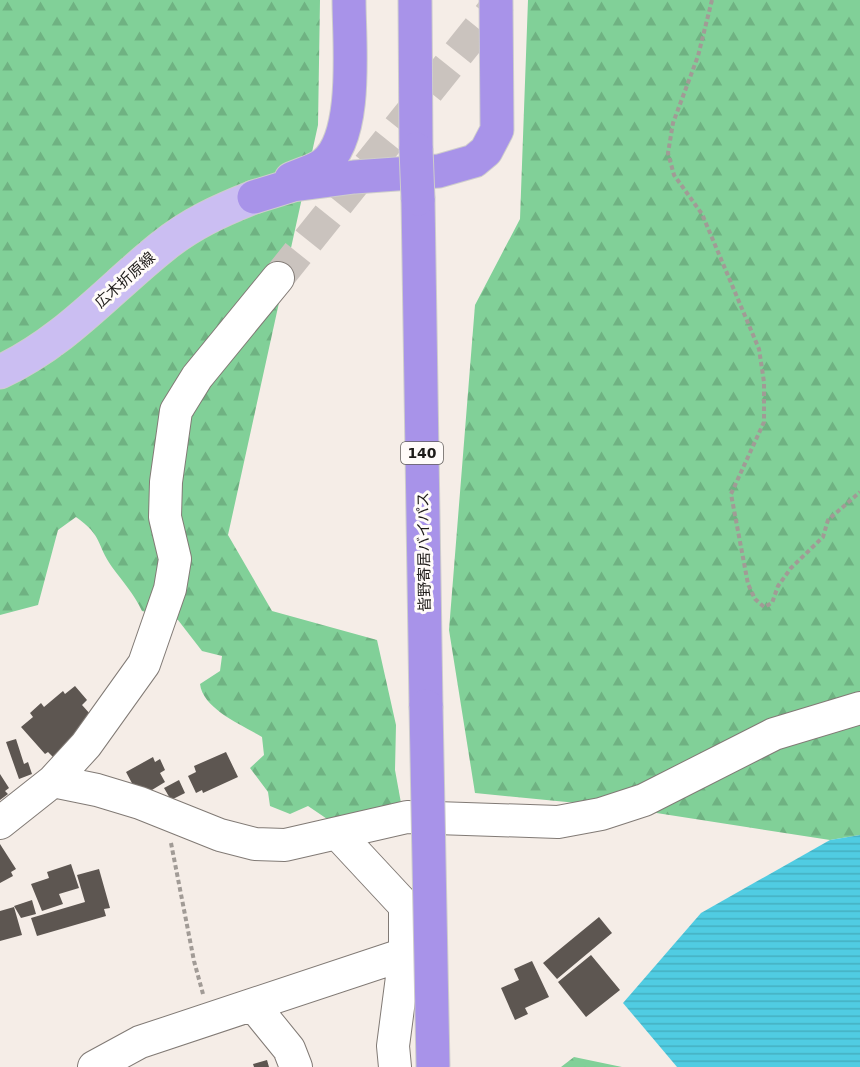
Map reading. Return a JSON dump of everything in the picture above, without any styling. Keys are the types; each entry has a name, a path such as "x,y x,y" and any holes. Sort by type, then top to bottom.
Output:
{"highway":[{"path":"254,197 324,164 338,147 344,135 348,111 349,0"},
{"name":"皆野寄居バイパス","path":"415,0 433,1067"},
{"path":"254,197 313,182 439,171 474,161 486,151 497,130 496,0"}],"main road":[{"name":"広木折原線","path":"0,372 49,344 102,302 162,246 206,216 254,197"}],"street":[{"path":"0,823 53,781 86,745 144,664 170,589 175,559 165,518 169,442 176,411 197,377 278,278"},
{"path":"53,781 97,789 220,835 255,844 285,845 407,816 558,822 601,814 644,800 774,734 860,708"},
{"path":"338,834 405,906 405,954 393,1046 395,1067"},
{"path":"94,1067 140,1042 405,954"},
{"path":"254,1006 289,1049 296,1067"}],"path":[{"path":"712,0 698,56 673,123 668,153 674,174 702,214 759,349 764,382 764,422 731,494 748,584 755,599 764,607 772,603 778,586 791,568 823,537 828,520 860,492"},
{"path":"165,813 194,962 210,1017"}],"green space":[{"path":"0,0 320,0 318,125 228,535 272,611 377,640 396,725 395,770 401,803 339,827 308,806 290,814 270,806 268,792 250,768 264,755 262,737 216,709 208,701 200,684 220,671 222,656 202,651 178,620 142,611 107,559 95,535 76,517 58,530 38,605 0,615"},
{"path":"528,0 860,0 860,835 830,840 618,807 475,793 449,630 475,305 520,219"},
{"path":"574,1057 622,1067 561,1067"}],"water":[{"path":"860,835 860,1067 677,1067 623,1003 701,913 830,840"}],"building":[{"path":"75,686 87,700 82,705 91,715 80,725 83,728 69,740 73,743 55,759 48,752 45,754 21,727 33,717 30,713 41,703 44,707 63,691 65,694"},
{"path":"16,739 24,764 28,762 32,774 19,779 6,742"},
{"path":"226,752 238,777 203,793 202,790 196,793 188,776 196,772 194,766"},
{"path":"153,757 155,762 160,759 165,770 160,773 165,782 147,793 134,787 126,772"},
{"path":"0,774 9,788 5,791 8,794 0,800"},
{"path":"179,780 185,793 171,800 164,788"},
{"path":"0,844 16,869 11,872 13,876 0,883"},
{"path":"71,864 79,888 59,894 63,904 42,911 31,884 49,878 47,872"},
{"path":"99,869 110,908 104,909 106,916 37,936 31,918 85,902 77,875"},
{"path":"32,900 36,914 21,918 14,906"},
{"path":"14,907 22,935 0,941 0,911"},
{"path":"599,917 612,933 557,979 543,963"},
{"path":"591,955 620,990 586,1017 558,982"},
{"path":"532,961 549,997 525,1008 528,1014 515,1020 501,988 519,980 514,969"},
{"path":"267,1060 269,1067 254,1067 253,1064"}],"tunnel":[{"path":"278,278 501,0"}]}
